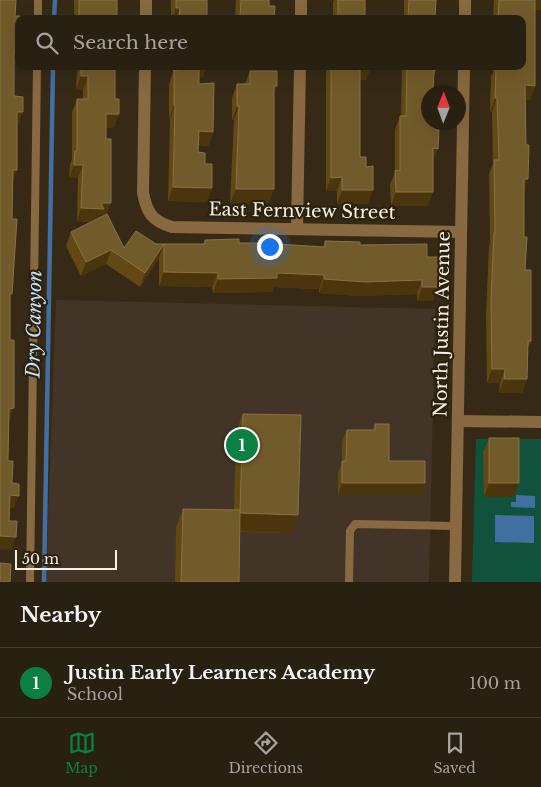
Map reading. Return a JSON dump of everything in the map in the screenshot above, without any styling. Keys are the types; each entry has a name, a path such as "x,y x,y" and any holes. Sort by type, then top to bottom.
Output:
{"street":[{"path":"146,0 146,15"},
{"path":"301,0 301,15"},
{"path":"465,0 465,15"},
{"name":"East Fernview Street","path":"145,70 143,193 148,212 162,224 172,227 461,232"},
{"path":"297,228 300,70"},
{"name":"North Justin Avenue","path":"455,582 464,70"},
{"path":"458,421 541,422"}],"lane":[{"path":"38,0 38,15"},
{"path":"30,582 37,70"},
{"path":"349,582 350,531 355,524 456,526"}],"shaded area":[{"path":"56,300 435,309 429,582 46,582"}],"green space":[{"path":"476,439 541,439 541,582 472,582"}],"water":[{"path":"516,495 535,496 535,508 511,507 511,502 516,502"},
{"path":"495,515 534,516 534,543 495,542"}],"building":[{"path":"0,0 16,0 14,96 23,97 23,112 17,112 17,170 13,170 12,219 17,219 12,294 10,294 10,340 14,340 14,408 9,409 8,461 13,461 12,483 19,484 19,496 10,495 9,521 17,521 16,537 0,536"},
{"path":"79,0 117,0 117,15 79,15"},
{"path":"176,0 207,0 207,15 179,15 180,8 176,8"},
{"path":"241,0 269,0 269,6 275,6 274,15 240,15"},
{"path":"338,0 365,0 365,15 338,15"},
{"path":"409,0 436,0 435,15 408,15"},
{"path":"499,0 535,0 535,86 525,85 526,145 529,145 528,179 524,179 524,237 527,237 525,270 531,270 531,341 528,341 527,379 504,379 505,369 492,369 491,300 495,233 494,160 499,160 497,98 495,98 496,70 526,70 526,15 498,15"},
{"path":"81,70 115,70 115,99 119,99 119,114 106,114 106,139 111,139 111,203 101,203 104,209 81,208 83,165 74,165 75,151 77,151 77,99 88,99 88,76 81,76"},
{"path":"174,70 199,70 199,84 214,83 213,132 199,131 198,152 205,153 205,164 212,164 212,188 173,187"},
{"path":"331,70 360,70 360,157 366,157 366,167 373,166 373,190 342,190 342,177 331,178"},
{"path":"407,70 434,70 433,85 421,85 421,130 439,130 438,149 433,148 433,192 396,192 395,170 400,171 400,116 406,116"},
{"path":"250,71 277,71 277,86 274,86 274,189 236,189 239,106 237,106 237,84 250,84"},
{"path":"107,214 124,248 136,231 156,244 164,244 145,273 111,250 86,262 71,232"},
{"path":"239,239 239,243 262,243 262,239 277,239 277,244 325,247 325,241 360,242 360,245 427,244 427,257 438,257 439,287 422,287 422,280 365,282 324,279 324,275 277,273 277,278 218,279 218,273 164,272 164,244 205,244 205,240"},
{"path":"243,414 301,415 298,515 240,513"},
{"path":"375,424 389,424 389,461 425,461 425,483 342,483 342,461 346,461 347,430 375,430"},
{"path":"489,438 519,438 519,483 489,483"},
{"path":"183,509 240,510 239,582 181,582"},
{"path":"0,563 11,564 10,582 0,582"}],"waterway":[{"name":"Dry Canyon","path":"54,15 55,0"},
{"name":"Dry Canyon","path":"44,582 53,70"}],"place":[{"name":"Justin Early Learners Academy","path":"242,445"}]}
